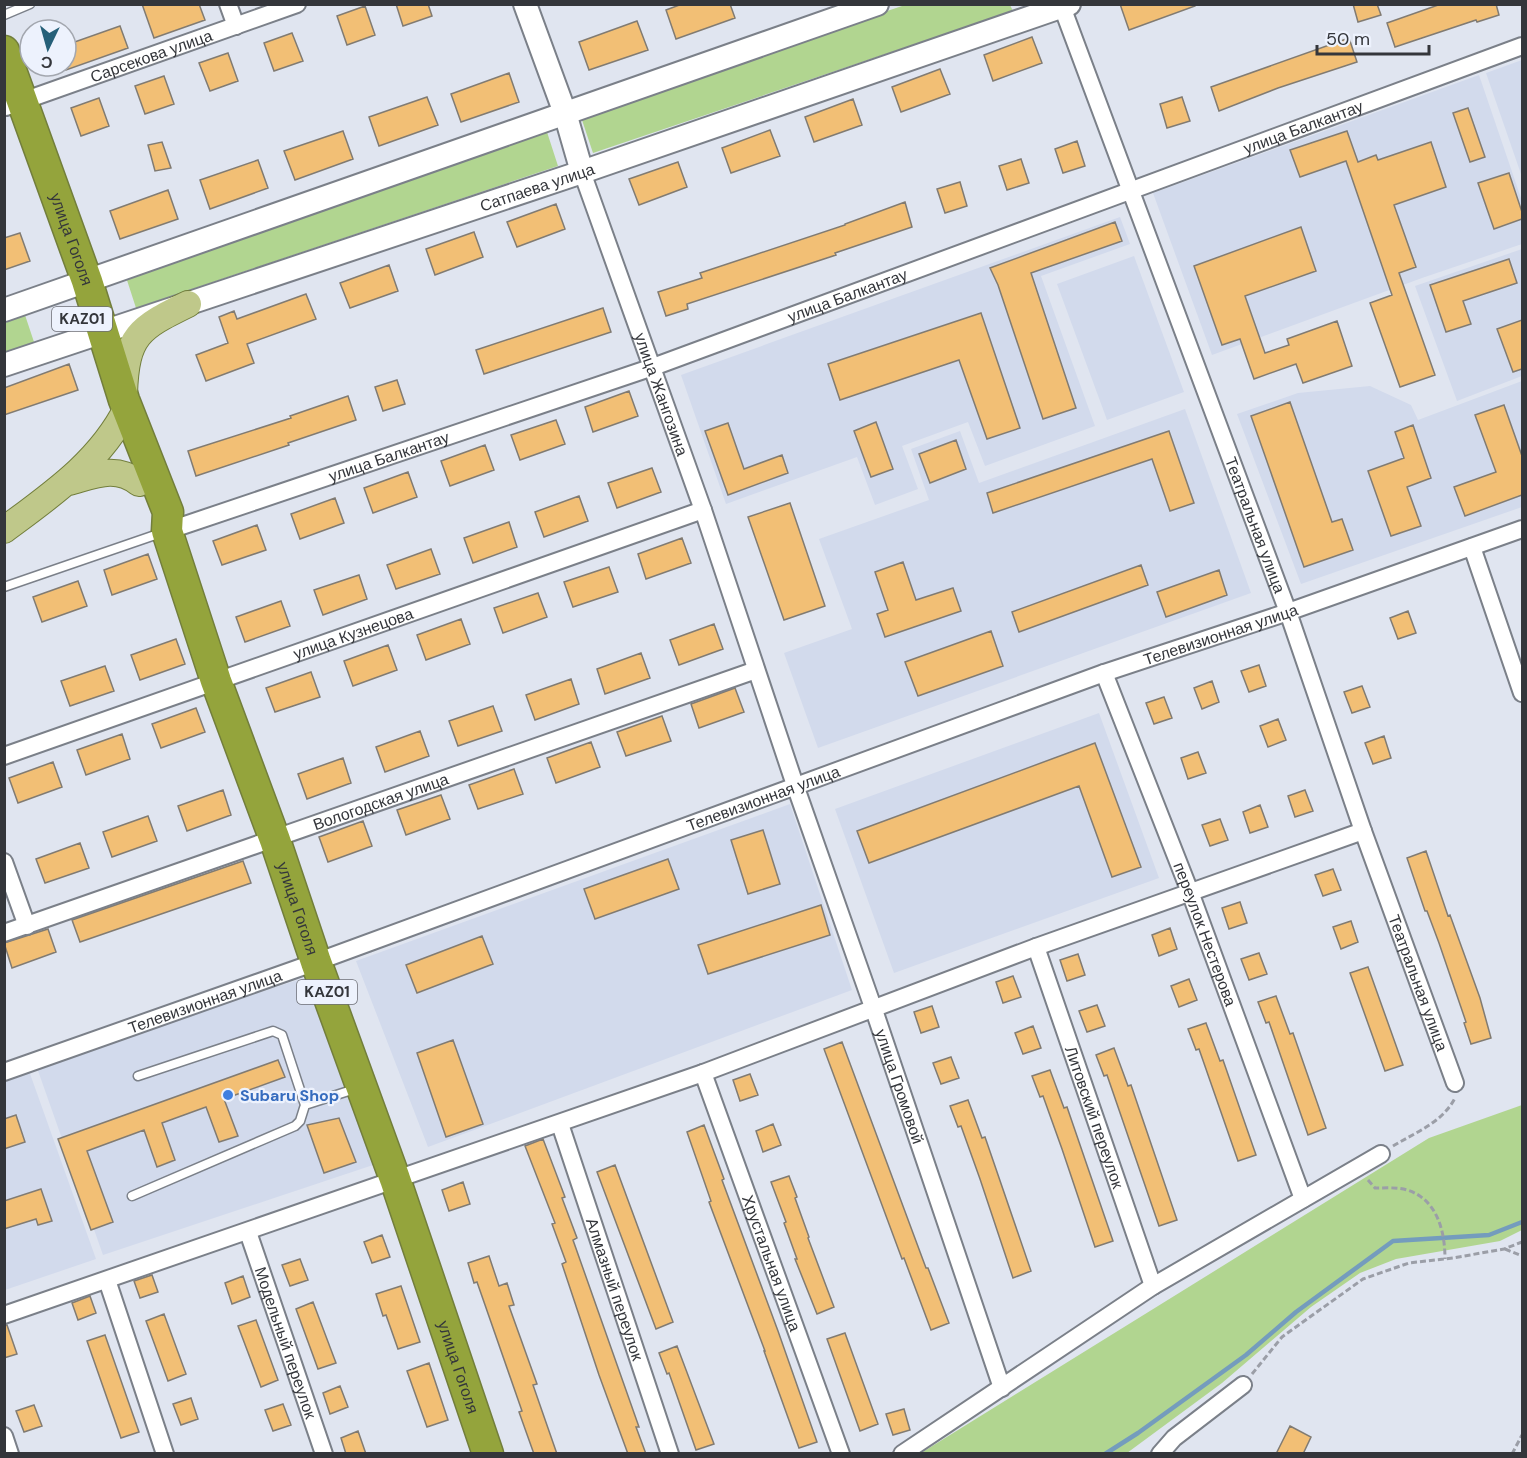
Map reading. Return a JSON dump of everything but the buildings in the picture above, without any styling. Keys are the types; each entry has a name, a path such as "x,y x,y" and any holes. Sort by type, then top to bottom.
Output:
{"highway":[{"name":"улица Гоголя","path":"4,51 11,104 79,284 123,411 168,512 167,531 216,681 395,1179 488,1454"},
{"name":"улица Гоголя","path":"123,411 139,483 153,517 167,531"}],"main road":[{"name":"улица Жангозина","path":"525,4 565,113 582,172"},
{"path":"4,310 877,4"},
{"name":"Сатпаева улица","path":"4,365 582,172 1064,5"},
{"path":"4,530 66,483 93,458 123,411 124,374 129,351 138,333 157,319 188,304"},
{"path":"66,483 116,472 129,475 139,483"}],"street":[{"path":"228,4 236,26"},
{"name":"Сарсекова улица","path":"11,104 297,4"},
{"name":"Театральная улица","path":"1064,5 1288,612 1363,831 1455,1083"},
{"name":"улица Балкантау","path":"167,531 653,367 1522,46"},
{"name":"улица Жангозина","path":"582,172 703,510 795,785"},
{"name":"улица Кузнецова","path":"4,756 703,510"},
{"path":"4,522 29,511"},
{"name":"Телевизионная улица","path":"4,1072 316,962 1104,673 1288,612 1522,529"},
{"path":"1472,547 1522,693"},
{"name":"Вологодская улица","path":"4,933 756,670"},
{"name":"переулок Нестерова","path":"1104,673 1190,892 1303,1198"},
{"name":"улица Громовой","path":"795,785 1002,1388"},
{"path":"4,1315 395,1179 560,1125 874,1010 1036,947 1363,831"},
{"path":"4,862 27,926"},
{"name":"Литовский переулок","path":"1036,947 1154,1286"},
{"name":"Хрустальная улица","path":"703,1073 841,1454"},
{"name":"Алмазный переулок","path":"560,1125 670,1454"},
{"path":"902,1454 1154,1286 1381,1154"},
{"name":"Модельный переулок","path":"248,1232 324,1454"},
{"path":"107,1280 165,1454"},
{"path":"1160,1454 1174,1438 1244,1385"},
{"path":"4,1436 10,1454"}],"lane":[{"path":"4,15 30,4"},
{"path":"4,587 167,531"},
{"path":"132,1196 295,1126 300,1121 304,1105 282,1035 273,1031 138,1076"},
{"path":"304,1105 361,1087"}],"path":[{"path":"1381,1154 1439,1120 1449,1110 1455,1096 1455,1083"},
{"path":"1356,1168 1375,1188 1408,1190 1430,1203 1444,1233 1445,1258"},
{"path":"1244,1385 1282,1337 1364,1279 1408,1263 1504,1249 1522,1242"},
{"path":"1504,1249 1522,1256"},
{"path":"1512,1454 1522,1435"}],"shaded area":[{"path":"1522,60 1522,177 1486,73"},
{"path":"1479,75 1522,201 1522,244 1212,355 1153,193"},
{"path":"1120,217 1130,244 1041,276 1095,426 985,466 968,422 902,446 918,489 875,505 857,457 726,504 681,375"},
{"path":"1522,249 1522,376 1457,401 1415,286"},
{"path":"1134,256 1184,392 1107,420 1057,284"},
{"path":"1522,381 1522,507 1301,584 1237,414 1298,393 1370,386 1411,405 1418,420"},
{"path":"1185,409 1251,593 818,748 784,653 852,629 819,539 929,500 911,449 960,431 979,483"},
{"path":"1099,713 1159,878 894,973 835,809"},
{"path":"790,804 852,990 428,1147 356,961"},
{"path":"307,977 379,1163 103,1255 36,1065"},
{"path":"28,1068 96,1259 5,1290 4,1076"}],"green space":[{"path":"905,5 1010,5 1013,11 593,153 580,114"},
{"path":"547,132 558,166 136,308 125,274"},
{"path":"25,315 34,342 5,352 5,323"},
{"path":"1522,1105 1522,1230 1500,1241 1396,1259 1360,1273 1311,1307 1222,1383 1127,1453 921,1453 1429,1138"}],"waterway":[{"path":"1105,1454 1246,1355 1296,1312 1393,1241 1489,1235 1522,1222"}],"place":[{"name":"Subaru Shop","path":"228,1095"}]}
